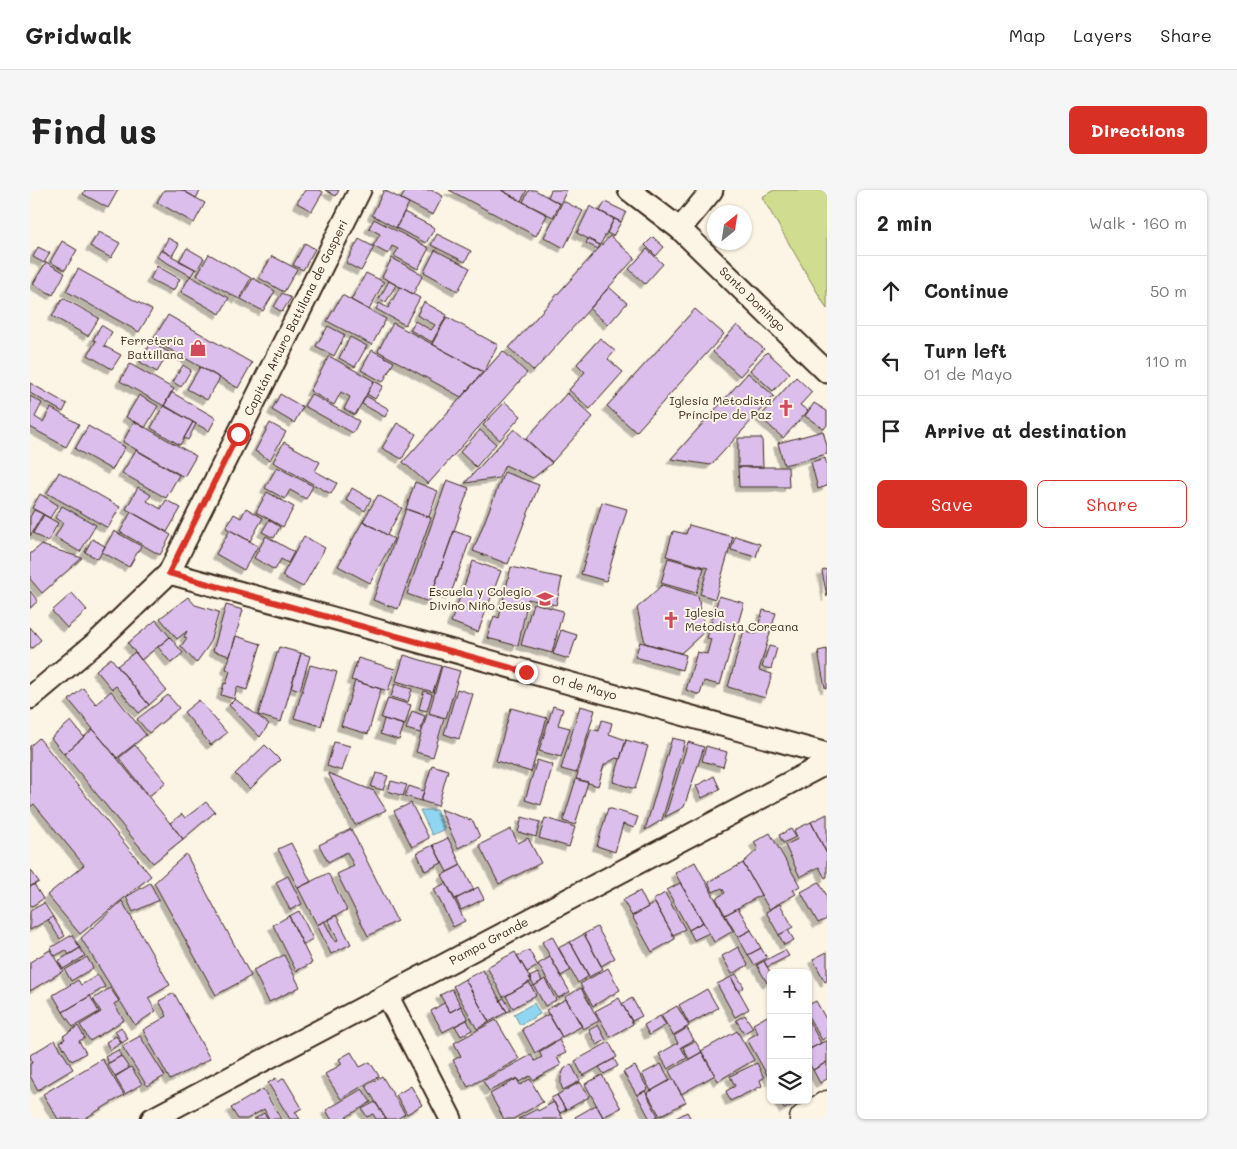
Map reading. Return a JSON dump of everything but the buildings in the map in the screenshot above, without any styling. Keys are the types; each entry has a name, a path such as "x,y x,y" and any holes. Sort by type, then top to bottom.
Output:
{"street":[{"name":"Capitán Arturo Battilana de Gasperi","path":"30,698 98,641 169,573 360,190"},
{"name":"Santo Domingo","path":"628,190 680,229 827,372"},
{"path":"680,229 712,190"},
{"name":"01 de Mayo","path":"169,573 827,754"},
{"name":"Pampa Grande","path":"152,1119 827,763"},
{"path":"387,995 451,1119"},
{"path":"804,1119 827,1105"}],"green space":[{"path":"774,190 827,190 827,309 762,197"}],"water":[{"path":"420,810 436,810 445,829 432,835"},
{"path":"534,1003 540,1014 520,1025 514,1014"}],"place":[{"name":"Ferretería Battillana","path":"198,348"},
{"name":"Iglesia Metodista Príncipe de Paz","path":"786,408"},
{"name":"Escuela y Colegio Divino Niño Jesús","path":"545,599"},
{"name":"Iglesia Metodista Coreana","path":"671,620"}],"route":[{"path":"238,434 169,573 526,672"}]}
